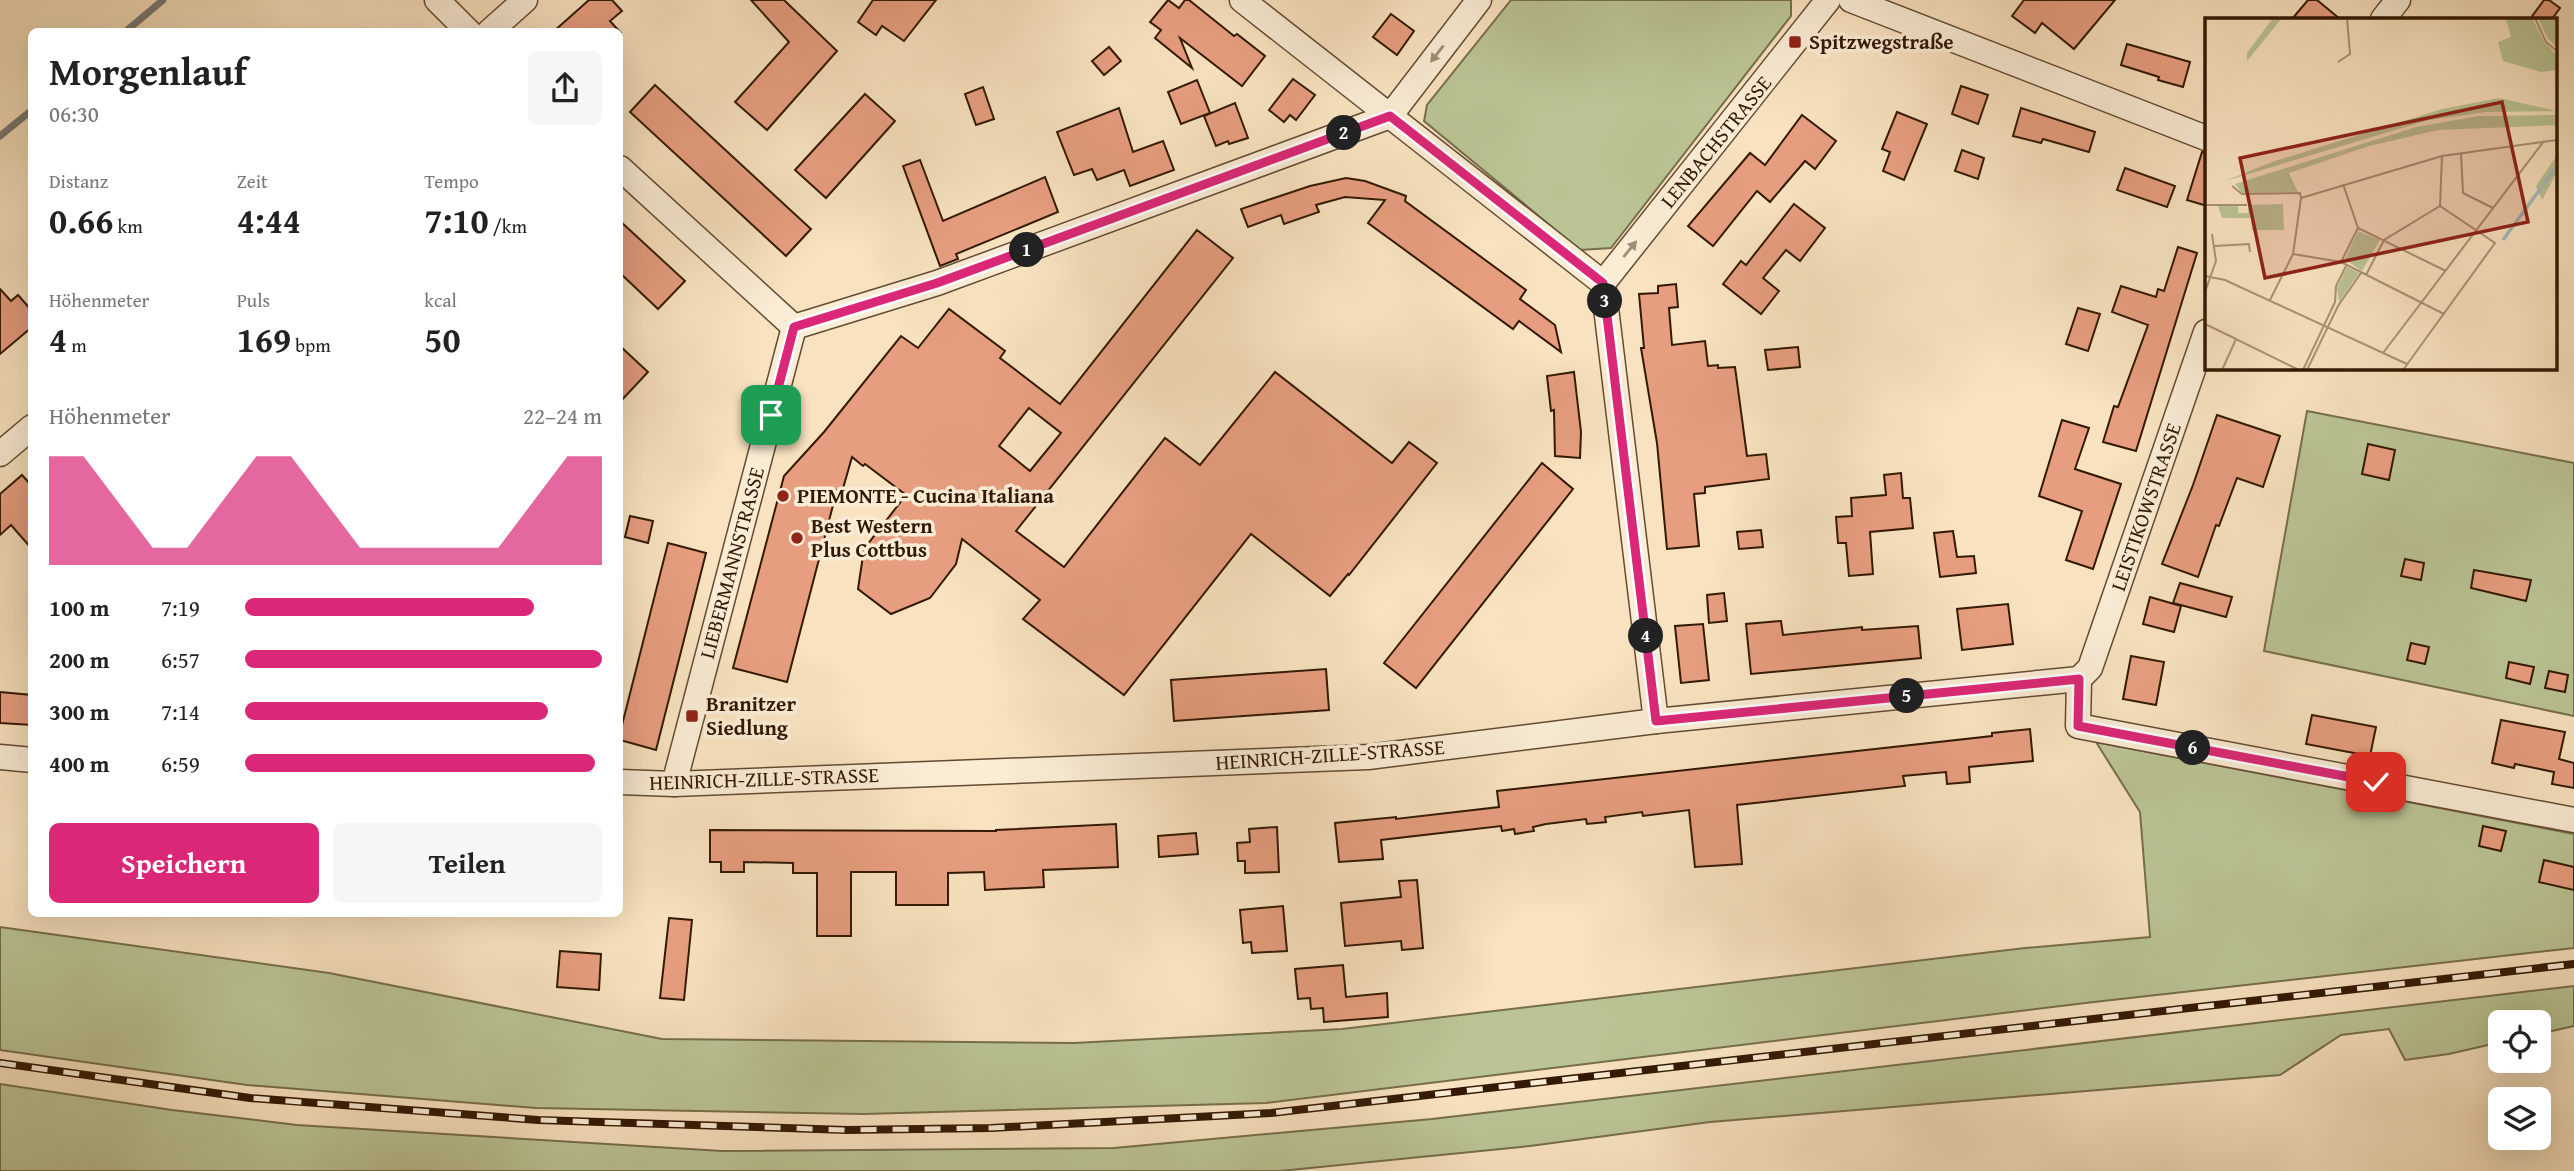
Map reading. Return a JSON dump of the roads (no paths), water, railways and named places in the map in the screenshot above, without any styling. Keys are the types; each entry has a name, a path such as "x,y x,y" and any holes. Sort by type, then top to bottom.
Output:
{"street":[{"path":"437,0 465,28"},
{"path":"494,28 525,0"},
{"path":"1242,0 1603,283 1656,721"},
{"path":"623,171 794,327 937,283 1390,116 1479,0"},
{"name":"LENBACHSTRASSE","path":"1603,283 1828,0"},
{"path":"1852,0 2205,137"},
{"path":"2384,18 2398,0"},
{"name":"LIEBERMANNSTRASSE","path":"674,784 794,327"},
{"name":"LEISTIKOWSTRASSE","path":"2079,679 2090,668 2205,338"},
{"path":"0,454 28,430"},
{"path":"2079,679 2078,726 2574,820"},
{"name":"HEINRICH-ZILLE-STRASSE","path":"623,782 674,784 1368,757 1656,721 2079,679"},
{"path":"0,757 28,760"}],"waterway":[{"path":"130,28 163,0"},
{"path":"0,136 28,113"}],"railway":[{"path":"0,1063 250,1098 538,1120 847,1130 991,1128 1271,1113 2574,964"}],"place":[{"name":"Spitzwegstraße","path":"1795,42"},
{"name":"PIEMONTE - Cucina Italiana","path":"783,496"},
{"name":"Best Western Plus Cottbus","path":"797,538"},
{"name":"Branitzer Siedlung","path":"692,716"}]}
